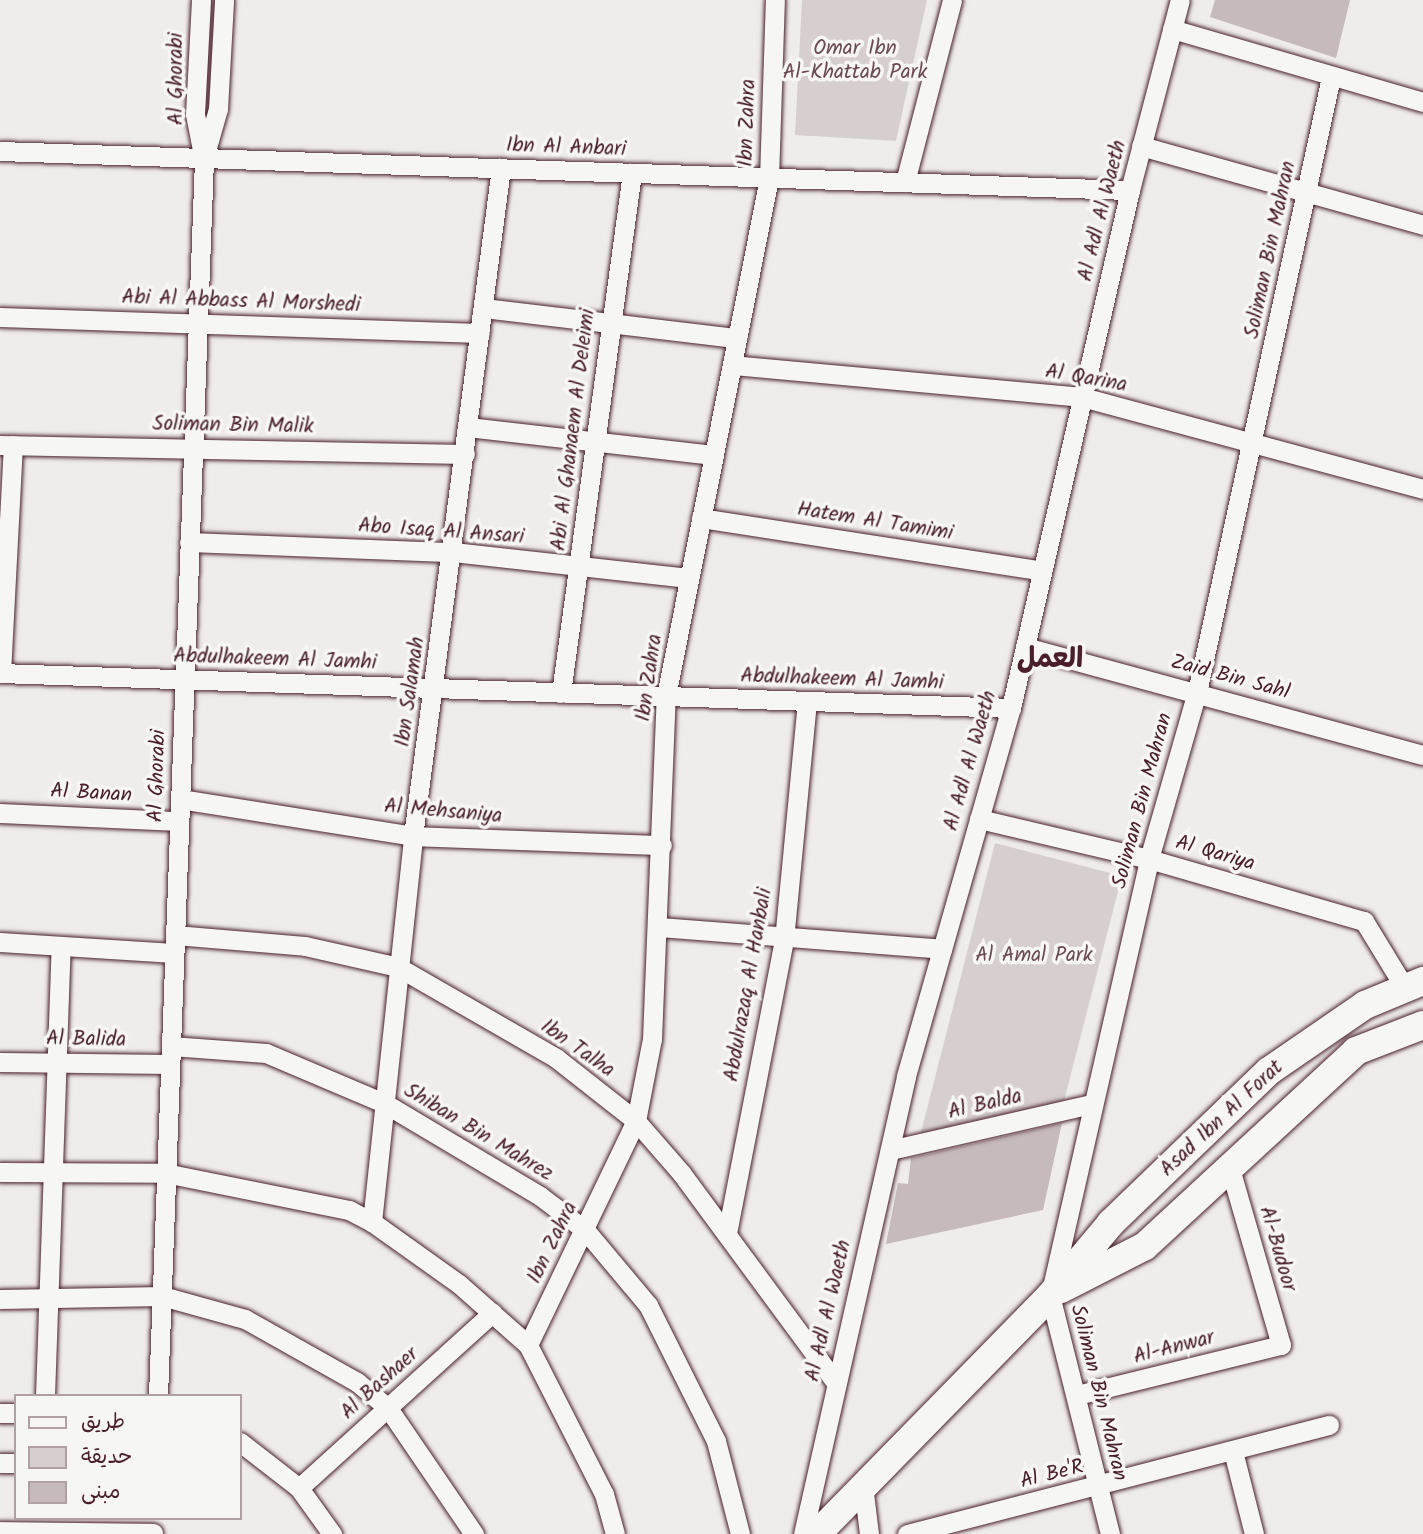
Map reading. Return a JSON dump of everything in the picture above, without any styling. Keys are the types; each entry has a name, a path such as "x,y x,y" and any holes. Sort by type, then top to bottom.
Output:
{"street":[{"name":"Al Ghorabi","path":"158,1394 164,1173 171,1055 204,158 195,114 201,0"},
{"name":"Al Ghorabi","path":"204,158 218,109 224,0"},
{"name":"Ibn Zahra","path":"528,1345 636,1121 652,1039 659,927 666,696 769,178 775,0"},
{"path":"905,182 952,0"},
{"name":"Al Adl Al Waeth","path":"803,1534 890,1150 942,949 1011,708 1130,190 1180,0"},
{"path":"1172,29 1331,78 1423,102"},
{"name":"Soliman Bin Mahran","path":"1110,1534 1077,1395 1049,1296 1149,859 1197,692 1331,78"},
{"path":"1141,146 1423,225"},
{"name":"Ibn Al Anbari","path":"0,151 1130,190"},
{"name":"Ibn Salamah","path":"372,1222 413,836 453,552 501,168"},
{"name":"Abi Al Ghanaem Al Deleimi","path":"561,693 580,566 592,441 632,173"},
{"path":"484,308 737,338"},
{"name":"Abi Al Abbass Al Morshedi","path":"0,317 480,333"},
{"name":"Al Qarina","path":"732,365 1082,397 1423,489"},
{"path":"468,427 713,455"},
{"path":"1,673 6,445"},
{"name":"Soliman Bin Malik","path":"6,445 465,454"},
{"name":"Hatem Al Tamimi","path":"701,518 1042,572"},
{"name":"Abo Isaq Al Ansari","path":"189,542 453,552 689,578"},
{"name":"Zaid Bin Sahl","path":"1025,647 1423,755"},
{"name":"Abdulhakeem Al Jamhi","path":"1,673 1011,708"},
{"name":"Abdulrazaq Al Hanbali","path":"727,1233 784,940 807,701"},
{"name":"Al Mehsaniya","path":"180,799 413,836 662,845"},
{"name":"Al Banan","path":"0,813 179,821"},
{"name":"Al Qariya","path":"979,819 1149,859 1364,921 1413,983"},
{"path":"659,927 784,940 942,949"},
{"name":"Ibn Talha","path":"0,942 61,947 175,944 305,946 398,967 556,1058 636,1121 727,1233 836,1383"},
{"path":"45,1394 45,1298 61,947"},
{"name":"Asad Ibn Al Forat","path":"817,1534 1049,1296 1111,1223 1269,1071 1413,983"},
{"name":"Asad Ibn Al Forat","path":"1049,1296 1145,1246 1229,1165 1356,1051 1423,1025"},
{"name":"Shiban Bin Mahrez","path":"171,1055 266,1053 384,1103 540,1196 585,1230 648,1305 716,1441 740,1534"},
{"name":"Al Balida","path":"0,1062 56,1063 171,1055"},
{"name":"Al Balda","path":"890,1150 1091,1104"},
{"name":"Al-Budoor","path":"1229,1165 1281,1345"},
{"path":"0,1172 164,1173 349,1210 372,1222 492,1313 528,1345 604,1494 615,1534"},
{"path":"0,1299 162,1296 246,1319 336,1369 388,1408 474,1534"},
{"name":"Al Bashaer","path":"299,1488 492,1313"},
{"name":"Al-Anwar","path":"1077,1395 1281,1345"},
{"name":"Al Be'R","path":"907,1534 1098,1488 1329,1425"},
{"path":"242,1444 299,1488 332,1534"},
{"path":"1233,1451 1254,1534"},
{"path":"863,1485 869,1534"},
{"path":"0,1531 43,1528 153,1534"}],"green space":[{"name":"Omar Ibn Al-Khattab Park","path":"802,0 927,0 896,141 795,135"},
{"name":"Al Amal Park","path":"995,843 1122,876 1064,1101 920,1136"}],"building":[{"path":"1215,0 1350,0 1336,58 1210,17"},
{"path":"1062,1123 1043,1210 886,1244 898,1183 908,1184 911,1158"}],"district":[{"name":"العمل","path":"1050,660"}]}
